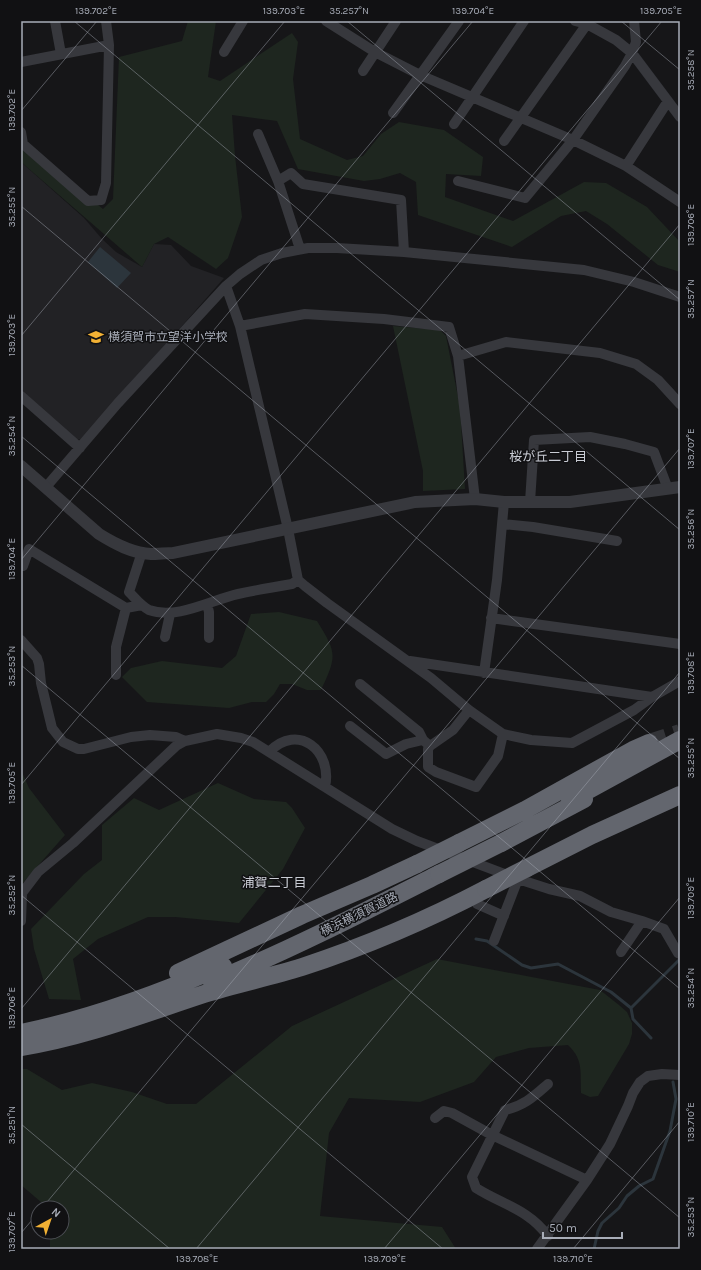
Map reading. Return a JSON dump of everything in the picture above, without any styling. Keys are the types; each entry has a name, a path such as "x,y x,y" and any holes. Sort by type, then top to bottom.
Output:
{"highway":[{"name":"横浜横須賀道路","path":"498,841 680,740"},
{"path":"21,1029 104,1003 142,988 295,918 372,885 525,810 633,750 649,743"},
{"name":"横浜横須賀道路","path":"21,1042 91,1024 141,1009 256,964 680,747"},
{"path":"21,1048 119,1023 204,994 302,967 343,953 416,924 522,873 592,835 680,794"},
{"name":"横浜横須賀道路","path":"21,1033 126,1003 196,978 272,946 375,898 437,872"}],"street":[{"path":"55,21 61,54"},
{"path":"21,132 23,144 88,201 101,200 106,184 109,45 106,21"},
{"path":"224,52 243,21"},
{"path":"326,21 375,52 420,75 573,140 626,166 680,202"},
{"path":"363,72 396,21"},
{"path":"393,114 459,21"},
{"path":"454,124 524,21"},
{"path":"575,21 587,24 616,40 632,54 680,117"},
{"path":"458,181 525,198 573,140 625,66 632,54 636,42 634,21"},
{"path":"504,141 522,118 587,24"},
{"path":"21,62 109,45"},
{"path":"626,166 668,101"},
{"path":"258,134 278,181 300,249"},
{"path":"278,181 291,173 303,184 401,200 404,252"},
{"path":"46,487 118,403 226,286 260,260 282,253 300,249 337,248 404,252 584,270 634,282 680,297"},
{"path":"226,286 240,326 288,529 298,580 327,603 431,678 470,710 503,734 531,740 572,744 634,710 652,696 680,681"},
{"path":"240,326 305,314 384,319 449,327 458,356 475,499"},
{"path":"458,356 506,342 600,353 636,364 658,380 680,404"},
{"path":"21,396 80,448"},
{"path":"530,502 534,440 590,438 625,444 654,452 668,489"},
{"path":"21,466 99,534 114,543 132,550 150,554 173,553 416,502 475,499 504,502 570,502 680,487"},
{"path":"484,673 497,580 504,502"},
{"path":"502,524 533,527 617,541"},
{"path":"23,566 29,549 126,608 142,605"},
{"path":"142,552 129,592 149,610 170,614 237,595 292,584 298,580"},
{"path":"207,604 209,612 209,638"},
{"path":"116,675 116,647 126,608"},
{"path":"165,637 170,614"},
{"path":"491,618 680,644"},
{"path":"21,640 37,658 41,683 52,728 63,742 78,749 84,749 131,737 150,735 176,737 185,741"},
{"path":"406,661 652,696"},
{"path":"360,684 419,732 428,749 428,767 436,772 476,787 498,756 503,734"},
{"path":"350,726 386,754 406,744 426,743 453,730 470,710"},
{"path":"21,921 22,893 38,872 106,813 176,746 185,741 217,734 229,735 253,742 392,829 417,842 522,873 549,889 580,896 611,912 664,929 679,953"},
{"path":"269,752 275,746 287,740 301,740 310,744 322,756 326,767 328,777 325,788"},
{"path":"494,941 522,873"},
{"path":"477,904 504,916"},
{"path":"621,952 642,921"},
{"path":"537,1249 548,1236 587,1180 610,1144 640,1082 648,1076 662,1074 680,1075"},
{"path":"548,1084 519,1106 505,1110 472,1177 476,1188 529,1216 540,1225 548,1236"},
{"path":"435,1118 444,1111 452,1113 492,1135 587,1180"}],"shaded area":[{"path":"188,21 216,21 208,77 220,81 292,33 298,42 293,79 300,139 347,160 363,156 381,134 399,122 444,130 483,157 481,176 446,174 445,197 513,221 584,182 606,183 647,207 680,242 680,272 658,265 607,224 586,211 561,216 512,247 418,215 416,182 400,173 380,179 364,181 298,169 277,121 232,115 242,217 228,258 216,269 168,237 154,244 142,267 21,162 21,141 103,209 113,199 119,57 182,41"},
{"name":"横須賀市立望洋小学校","path":"21,162 84,218 102,239 116,252 142,267 154,244 171,245 191,266 224,278 82,440 75,439 21,391"},
{"path":"100,247 131,273 117,288 88,262"},
{"path":"393,326 440,330 446,336 460,407 465,489 423,491 423,471"},
{"path":"279,612 317,621 328,640 331,648 332,662 321,690 307,690 292,684 280,684 274,694 266,702 252,702 229,708 147,702 122,677 131,668 162,661 222,668 236,656 251,614"},
{"path":"21,770 29,788 65,835 21,885"},
{"path":"218,783 254,799 286,802 292,808 305,828 283,869 239,923 175,917 148,917 98,939 73,959 81,1000 49,999 34,949 31,929 84,874 102,860 102,825 134,798 159,810"},
{"path":"437,959 600,990 627,1012 632,1023 632,1034 629,1044 598,1096 590,1097 581,1093 581,1073 579,1062 577,1056 568,1045 529,1048 496,1057 474,1082 420,1102 349,1098 329,1133 320,1216 442,1227 456,1249 50,1249 50,1240 70,1240 70,1200 39,1200 21,1185 21,1069 27,1069 62,1090 92,1083 132,1092 167,1104 196,1104 292,1026"}],"waterway":[{"path":"476,939 487,941 522,965 531,968 558,964 611,992 631,1008 633,1019 651,1038"},
{"path":"631,1008 680,959"},
{"path":"594,1249 598,1231 602,1223 619,1208 627,1196 639,1186 653,1179 670,1131 676,1099 673,1082"}],"tunnel":[{"path":"649,743 680,733"}],"place":[{"name":"横須賀市立望洋小学校","path":"96,337"}],"district":[{"name":"桜が丘二丁目","path":"548,456"},
{"name":"浦賀二丁目","path":"274,882"}]}
